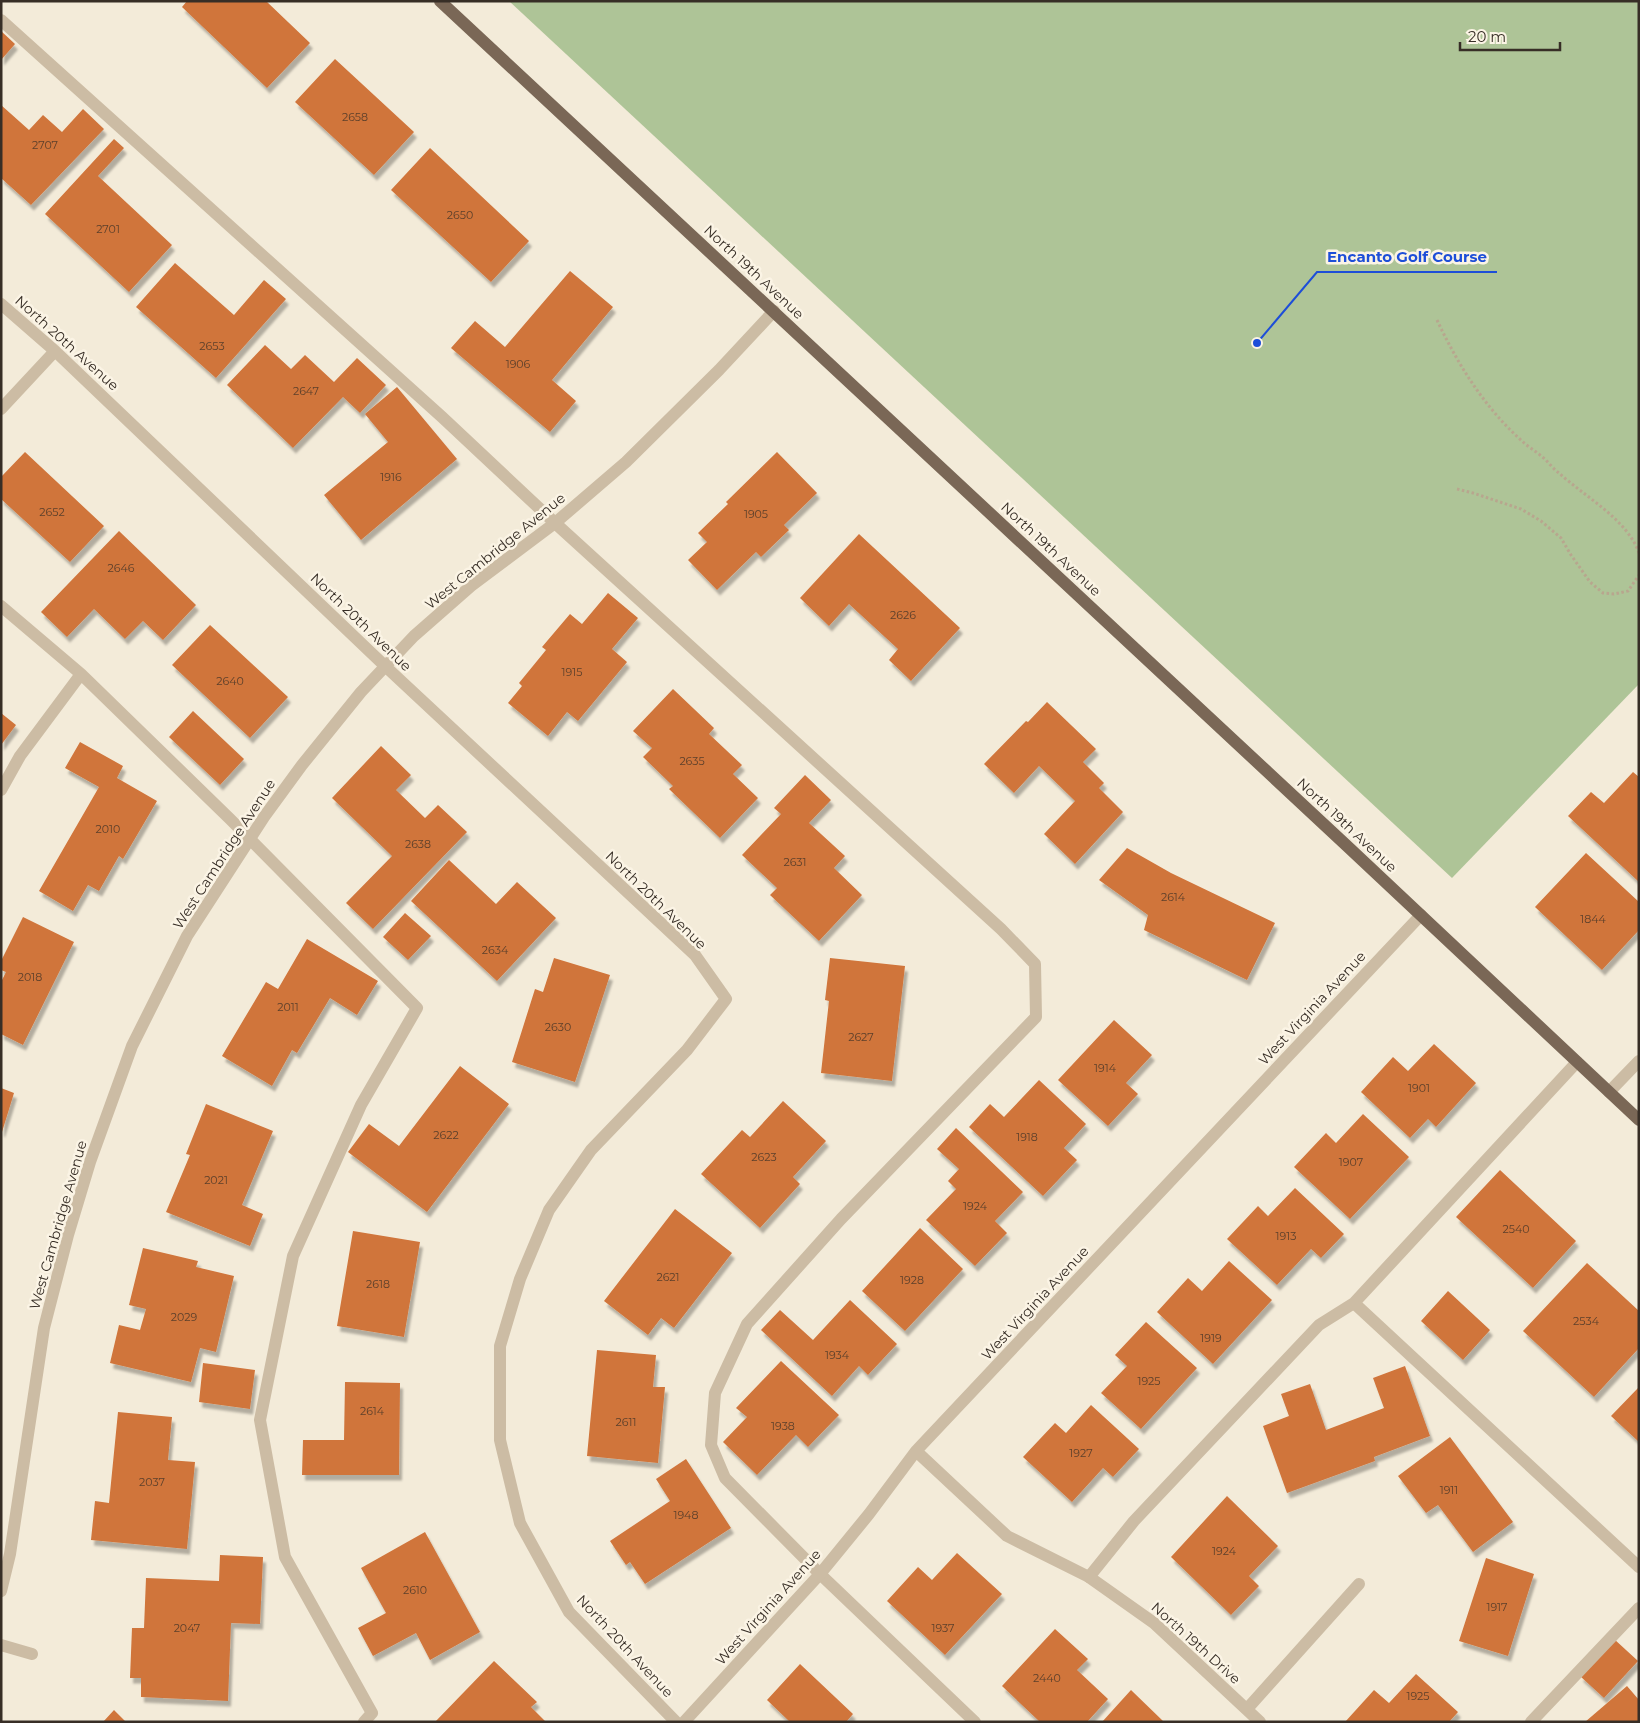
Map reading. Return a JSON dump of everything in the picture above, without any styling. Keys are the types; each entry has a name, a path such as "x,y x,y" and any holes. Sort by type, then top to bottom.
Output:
{"main road":[{"name":"North 19th Avenue","path":"440,1 1639,1120"}],"street":[{"path":"1,20 434,410 1036,964 1036,1017 841,1219 747,1324 715,1393 711,1445 725,1478 820,1574 975,1722"},
{"name":"North 20th Avenue","path":"1,304 55,351 385,666 695,955 726,999 687,1050 591,1150 549,1210 520,1279 500,1346 500,1440 520,1523 569,1612 676,1722"},
{"name":"West Cambridge Avenue","path":"1,1591 10,1554 44,1328 68,1235 90,1162 132,1046 187,936 249,838 302,765 357,696 385,666 414,636 471,586 555,523 626,462 719,370 774,311"},
{"path":"1,409 55,351"},
{"path":"1,606 81,674 249,838 417,1008 361,1105 293,1256 260,1420 285,1557 372,1713 364,1722"},
{"path":"1,790 20,756 81,674"},
{"name":"West Virginia Avenue","path":"684,1722 820,1574 869,1514 916,1451 1420,915"},
{"path":"1609,1092 1639,1061"},
{"path":"1089,1577 1134,1521 1319,1325 1354,1303 1577,1062"},
{"path":"1354,1303 1639,1567"},
{"name":"North 19th Drive","path":"916,1451 1007,1536 1089,1577 1154,1623 1260,1722"},
{"path":"1247,1709 1359,1584"},
{"path":"1531,1722 1639,1608"},
{"path":"1,1645 32,1654"}],"path":[{"path":"1438,320 1460,364 1482,397 1500,419 1559,474 1588,495 1620,525 1631,536 1639,553"},
{"path":"1457,489 1521,509 1540,521 1561,538 1590,582 1603,593 1614,594 1628,591 1639,575"}],"green space":[{"path":"509,1 1639,1 1639,684 1452,878"}],"building":[{"path":"187,1 266,1 310,43 267,88 182,7"},
{"path":"1,31 15,44 1,60"},
{"path":"335,59 414,132 374,175 295,102"},
{"path":"1,105 29,130 43,115 62,132 83,109 104,129 31,205 1,178"},
{"path":"114,139 124,148 98,176 172,245 129,292 45,214"},
{"path":"430,148 529,241 491,282 391,190"},
{"path":"175,263 234,315 264,280 286,299 216,378 136,307"},
{"path":"570,271 613,307 552,380 576,401 550,432 451,348 475,321 505,347"},
{"path":"265,345 291,369 305,355 334,382 357,358 386,385 360,413 343,397 293,448 227,385"},
{"path":"397,387 457,459 361,540 324,495 388,442 365,414"},
{"path":"25,452 104,526 70,562 1,499 1,477"},
{"path":"777,452 817,493 784,525 789,530 761,557 756,552 717,590 688,560 707,542 698,533 728,504 726,502"},
{"path":"119,531 196,605 163,640 143,621 125,639 94,609 67,637 41,612"},
{"path":"859,534 960,628 911,681 889,660 898,649 849,604 829,626 800,598"},
{"path":"608,593 638,618 612,649 627,662 578,721 567,712 548,736 508,703 522,686 519,683 546,650 542,647 570,614 582,624"},
{"path":"210,625 288,697 250,738 172,665"},
{"path":"673,689 714,728 709,734 742,765 733,774 758,798 720,838 669,789 673,786 643,757 652,748 633,731"},
{"path":"1047,702 1096,749 1083,762 1104,783 1099,788 1123,812 1075,864 1044,834 1075,801 1039,766 1014,793 984,764"},
{"path":"193,711 244,759 220,785 169,737"},
{"path":"1,713 16,725 1,745"},
{"path":"80,742 123,766 117,778 157,801 123,859 119,856 99,891 88,885 73,911 39,891 99,787 65,768"},
{"path":"381,746 411,775 396,790 425,818 438,805 467,832 373,929 346,903 392,856 332,798"},
{"path":"1633,772 1639,777 1639,882 1568,816 1591,792 1604,803"},
{"path":"805,775 831,800 809,823 845,856 834,868 862,895 819,941 770,895 777,888 742,855 781,814 774,808"},
{"path":"1127,848 1171,873 1275,923 1247,980 1144,930 1148,915 1099,880"},
{"path":"1586,853 1639,902 1639,930 1602,970 1535,907"},
{"path":"449,860 496,904 517,882 556,918 497,981 411,901"},
{"path":"405,913 431,936 408,960 383,937"},
{"path":"23,917 74,942 23,1045 1,1034 1,982 6,972 1,970 1,961"},
{"path":"307,939 378,981 357,1015 330,998 297,1053 292,1050 272,1086 222,1056 266,982 278,989"},
{"path":"554,958 610,975 575,1082 512,1062 535,989 543,992"},
{"path":"830,958 905,966 892,1081 821,1073 829,1001 825,1000"},
{"path":"1114,1020 1152,1055 1126,1083 1138,1094 1108,1126 1058,1080"},
{"path":"1434,1044 1476,1083 1436,1127 1428,1119 1410,1138 1361,1092 1393,1057 1408,1071"},
{"path":"460,1066 509,1104 427,1212 348,1152 369,1124 399,1146"},
{"path":"1039,1080 1086,1124 1064,1148 1077,1160 1043,1196 969,1127 990,1104 1004,1117"},
{"path":"1,1088 14,1093 2,1132 1,1131"},
{"path":"783,1101 826,1141 793,1177 800,1184 760,1228 701,1174 742,1130 750,1137"},
{"path":"206,1104 273,1131 242,1205 263,1214 250,1246 166,1212 190,1155 186,1154"},
{"path":"1363,1114 1409,1157 1350,1219 1294,1167 1326,1133 1336,1143"},
{"path":"956,1128 1023,1192 995,1221 1007,1233 975,1266 926,1220 956,1189 948,1181 959,1169 937,1149"},
{"path":"1500,1170 1576,1241 1533,1288 1456,1217"},
{"path":"1295,1188 1344,1234 1321,1258 1311,1249 1277,1285 1227,1239 1258,1206 1268,1216"},
{"path":"675,1209 732,1253 674,1328 661,1318 648,1335 604,1301"},
{"path":"920,1228 963,1269 905,1331 862,1291"},
{"path":"353,1231 420,1242 404,1337 337,1326"},
{"path":"143,1248 198,1261 196,1267 234,1276 216,1352 200,1348 191,1382 110,1363 119,1325 140,1330 146,1309 129,1305"},
{"path":"1229,1261 1272,1300 1213,1364 1157,1312 1188,1278 1202,1291"},
{"path":"1587,1263 1639,1311 1639,1348 1594,1397 1523,1331"},
{"path":"1448,1291 1490,1330 1463,1360 1421,1321"},
{"path":"850,1300 897,1344 868,1375 859,1366 832,1396 761,1330 780,1310 813,1340"},
{"path":"1146,1322 1197,1368 1141,1429 1101,1393 1127,1366 1115,1355"},
{"path":"597,1350 656,1355 653,1387 665,1387 658,1463 587,1456"},
{"path":"781,1361 839,1415 808,1447 796,1435 757,1475 723,1442 747,1417 736,1408"},
{"path":"203,1363 255,1370 250,1409 199,1402"},
{"path":"1405,1366 1430,1436 1374,1457 1375,1461 1287,1493 1263,1426 1289,1416 1281,1394 1310,1384 1326,1430 1384,1408 1373,1378"},
{"path":"345,1382 400,1383 399,1475 302,1475 303,1440 344,1440"},
{"path":"1639,1387 1639,1442 1611,1416"},
{"path":"1091,1405 1139,1449 1113,1477 1103,1468 1072,1502 1023,1457 1055,1423 1066,1433"},
{"path":"118,1412 172,1417 168,1460 195,1462 187,1549 91,1540 95,1501 109,1503"},
{"path":"1450,1437 1513,1522 1473,1552 1438,1505 1426,1513 1398,1476"},
{"path":"686,1459 731,1528 645,1584 630,1562 626,1565 610,1541 670,1501 656,1479"},
{"path":"1227,1496 1278,1546 1249,1576 1259,1586 1231,1615 1171,1557"},
{"path":"425,1532 480,1632 430,1660 416,1633 373,1656 358,1628 386,1613 361,1568"},
{"path":"957,1553 1002,1594 945,1655 887,1601 918,1567 932,1580"},
{"path":"220,1555 263,1557 260,1624 231,1623 228,1701 141,1697 141,1678 130,1678 132,1628 144,1628 146,1578 219,1581"},
{"path":"1486,1558 1534,1574 1508,1656 1459,1641"},
{"path":"1055,1629 1088,1659 1077,1670 1108,1699 1087,1722 1040,1722 1002,1686"},
{"path":"1614,1639 1638,1661 1604,1698 1580,1676"},
{"path":"494,1661 537,1702 531,1707 546,1722 435,1722"},
{"path":"800,1664 853,1714 846,1722 790,1722 767,1700"},
{"path":"1416,1674 1458,1712 1449,1722 1345,1722 1374,1690 1389,1703"},
{"path":"1627,1686 1639,1700 1639,1722 1585,1722"},
{"path":"1131,1690 1164,1722 1102,1722"},
{"path":"114,1710 126,1722 103,1722"}],"place":[{"name":"Encanto Golf Course","path":"1257,343"}]}
